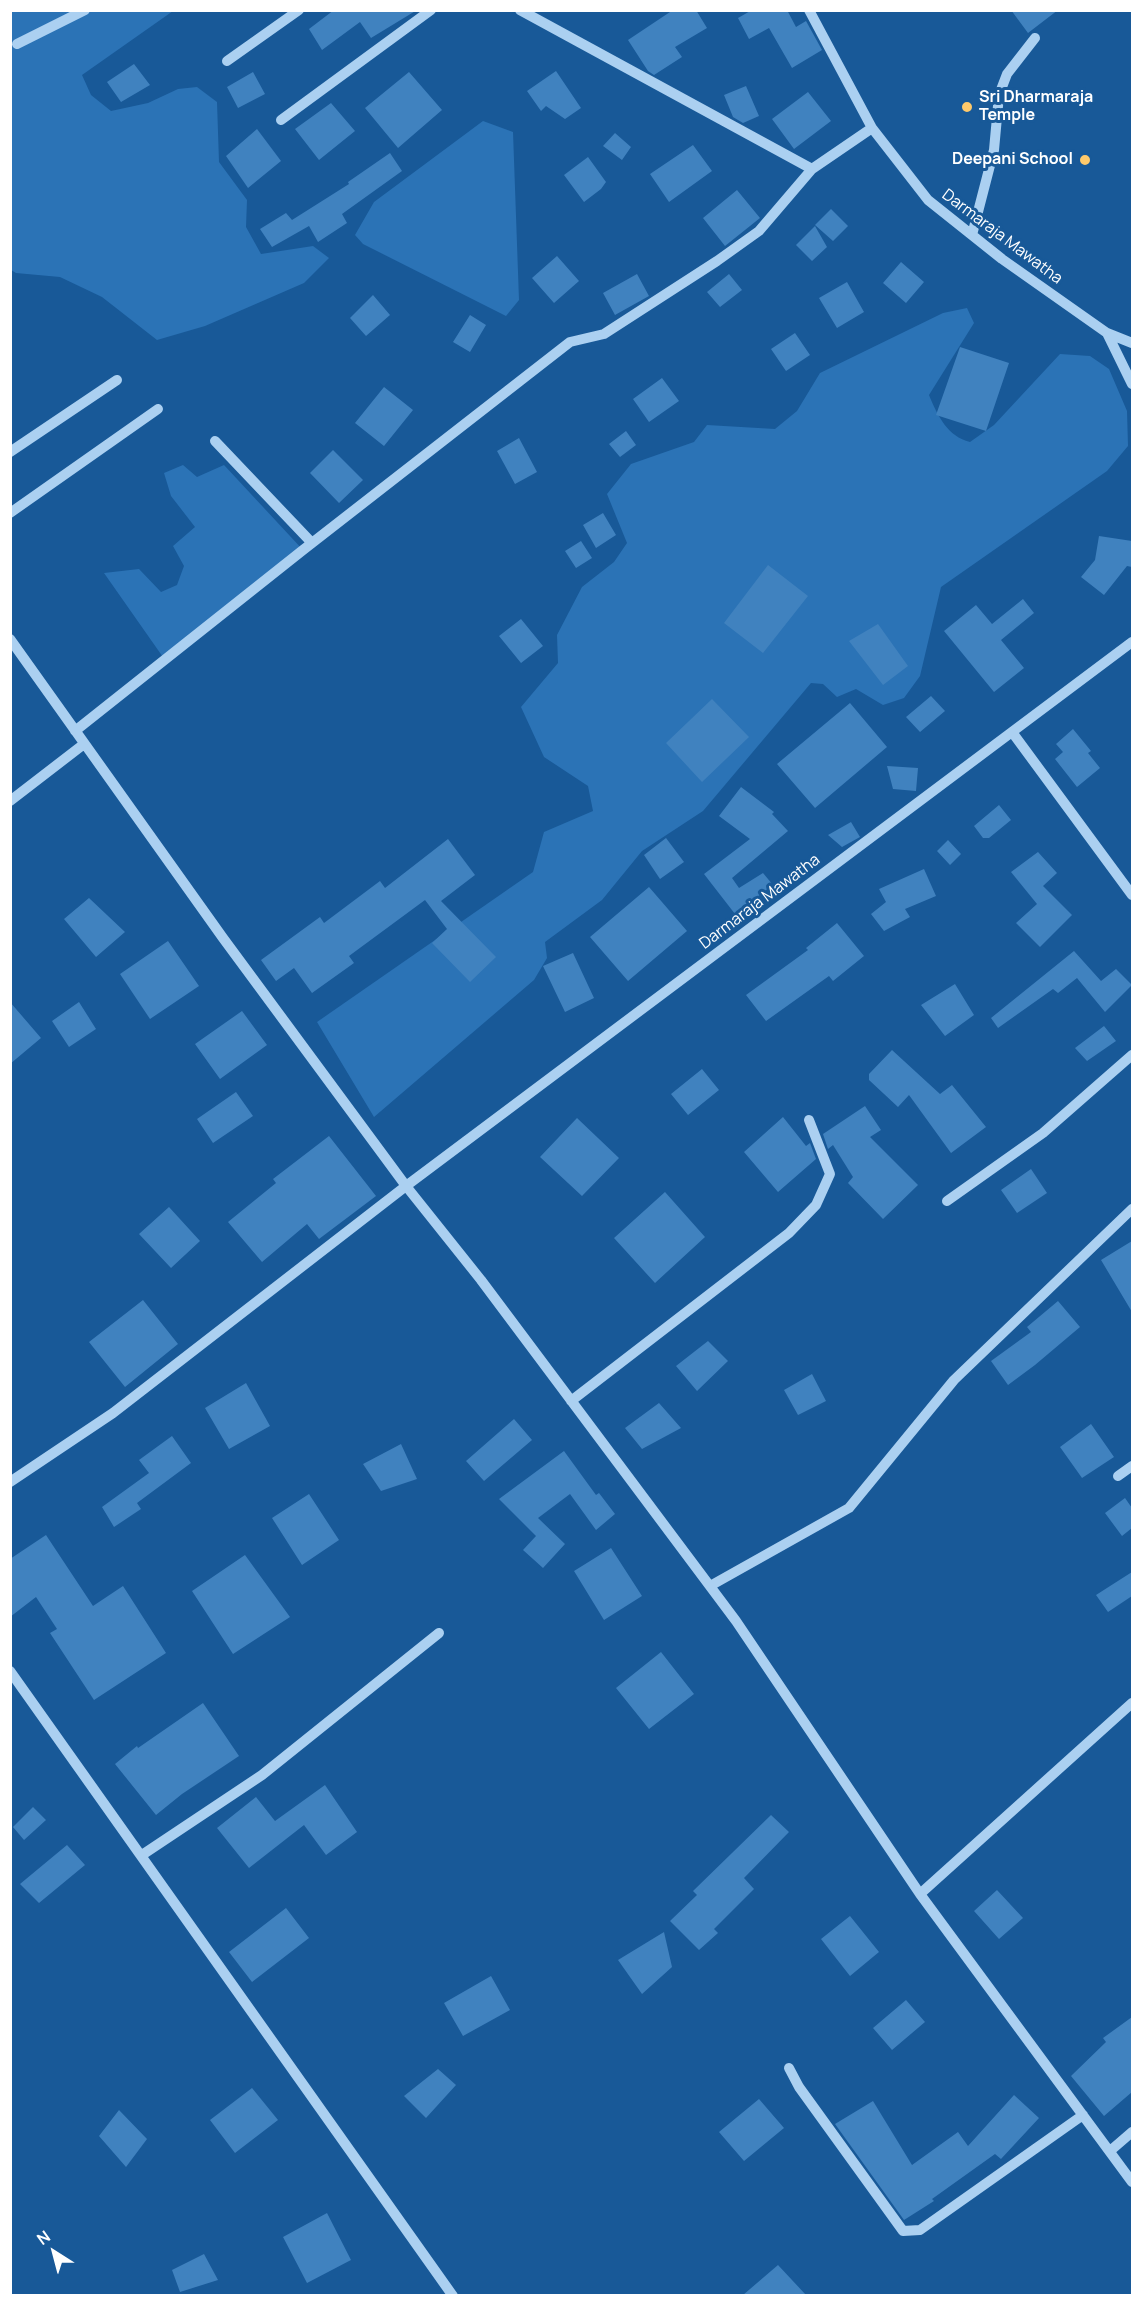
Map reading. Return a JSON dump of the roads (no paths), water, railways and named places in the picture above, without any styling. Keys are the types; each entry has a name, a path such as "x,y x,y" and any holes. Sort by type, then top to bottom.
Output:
{"street":[{"path":"17,44 86,10"},
{"path":"227,61 299,10"},
{"path":"281,120 431,10"},
{"path":"520,10 812,169"},
{"name":"Darmaraja Mawatha","path":"809,10 872,128 928,200 1002,259 1107,333 1132,384"},
{"path":"972,235 994,150 999,95 1007,74 1035,38"},
{"path":"75,731 570,342 604,334 670,293 759,231 812,169 872,128"},
{"path":"1107,333 1132,343"},
{"path":"10,452 117,380"},
{"path":"10,513 158,409"},
{"path":"215,441 312,543"},
{"path":"10,639 230,948 406,1186 481,1280 736,1621 920,1894 1132,2182"},
{"name":"Darmaraja Mawatha","path":"10,1482 113,1413 406,1186 1132,642"},
{"path":"1012,732 1132,894"},
{"path":"10,801 84,744"},
{"path":"947,1201 1043,1133 1132,1055"},
{"path":"571,1401 789,1233 816,1205 830,1174 809,1120"},
{"path":"710,1586 849,1508 954,1380 1132,1209"},
{"path":"1118,1476 1132,1466"},
{"path":"142,1855 262,1775 439,1633"},
{"path":"10,1671 453,2295"},
{"path":"920,1894 1132,1703"},
{"path":"789,2068 799,2087 903,2231 920,2230 1083,2115"},
{"path":"1110,2151 1132,2132"}],"place":[{"name":"Sri Dharmaraja Temple","path":"967,107"},
{"name":"Deepani School","path":"1085,160"}]}
